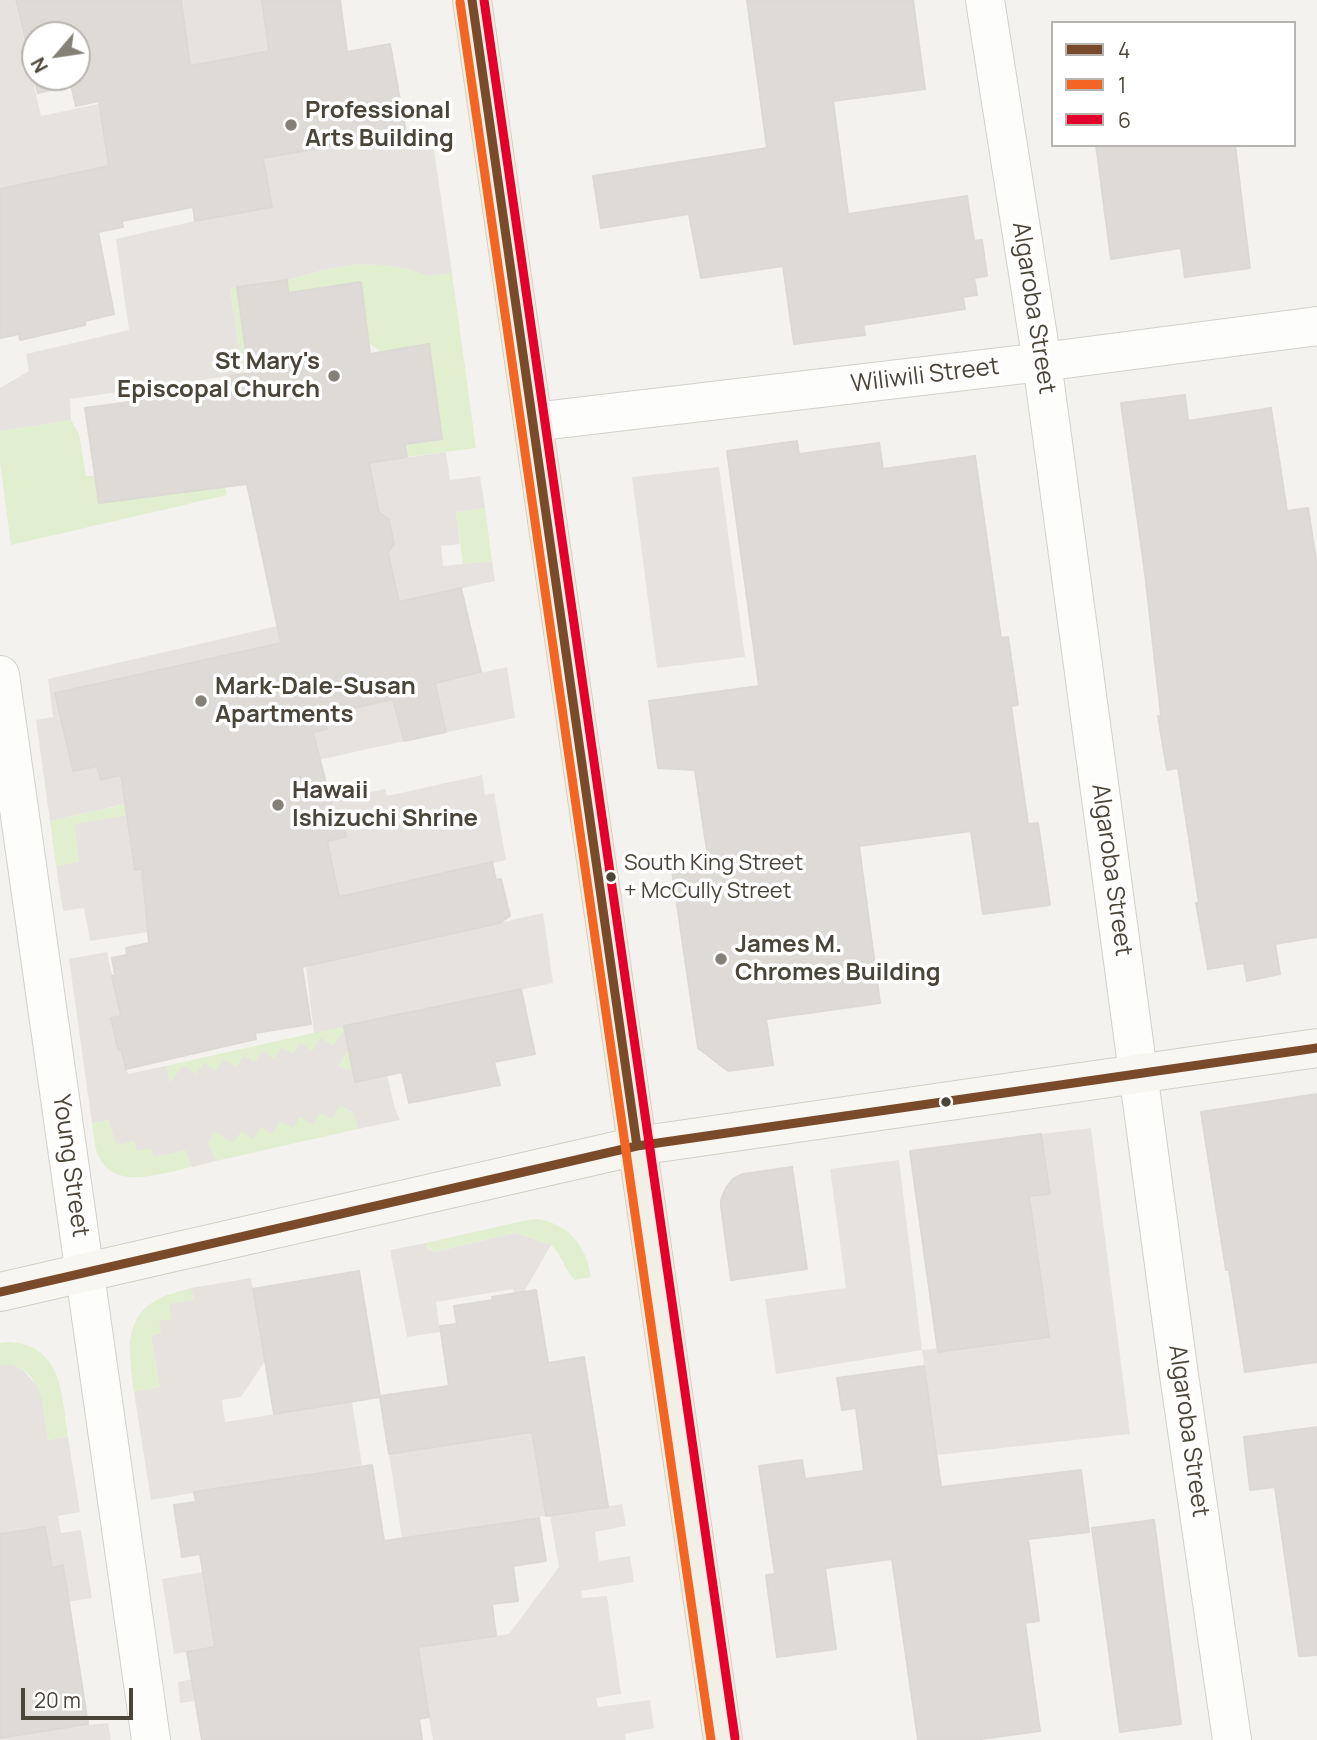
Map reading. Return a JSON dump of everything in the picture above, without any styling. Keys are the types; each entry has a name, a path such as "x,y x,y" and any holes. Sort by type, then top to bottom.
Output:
{"main road":[{"path":"472,0 724,1739"},
{"path":"0,1292 638,1146 1317,1048"}],"street":[{"name":"Algaroba Street","path":"985,0 1042,362 1178,1367 1232,1740"},
{"name":"Wiliwili Street","path":"533,422 1042,362 1317,326"},
{"name":"Young Street","path":"0,675 151,1740"}],"green space":[{"path":"359,264 408,269 428,276 452,273 476,448 407,457 405,444 442,439 429,344 381,352 369,343 360,282 288,293 287,280"},
{"path":"237,287 247,356 305,364 243,374 230,288"},
{"path":"71,420 79,434 86,476 95,476 99,503 225,487 227,495 11,545 0,462 0,431"},
{"path":"485,508 492,561 463,564 456,512"},
{"path":"126,804 128,815 79,862 56,866 50,821"},
{"path":"366,1021 373,1054 353,1071 337,1064 333,1046 196,1075 170,1084 166,1066"},
{"path":"340,1105 353,1113 358,1129 216,1161 208,1143 215,1132 241,1131 320,1113"},
{"path":"109,1120 114,1140 122,1143 134,1140 151,1148 185,1150 192,1167 153,1176 127,1177 115,1173 105,1166 98,1155 92,1123"},
{"path":"537,1219 558,1226 574,1238 585,1255 591,1277 575,1280 551,1245 515,1233 435,1252 428,1248 426,1243 527,1220"},
{"path":"191,1288 194,1300 172,1319 161,1333 151,1336 160,1387 134,1392 130,1341 137,1319 144,1309 159,1299"},
{"path":"0,1343 27,1345 50,1362 61,1389 68,1437 48,1440 42,1402 33,1379 14,1366 0,1365"}],"shaded area":[{"path":"0,0 15,0 21,27 21,91 35,91 41,116 103,103 103,129 109,166 0,189"},
{"path":"181,0 262,0 269,51 235,57 238,74 192,84"},
{"path":"431,129 452,273 428,276 408,269 359,264 287,280 230,288 243,374 70,399 71,420 0,431 0,388 29,371 26,354 129,330 116,239 272,207 263,158"},
{"path":"446,452 450,480 480,476 485,508 456,512 460,544 441,546 443,566 492,561 495,581 399,602 388,553 394,544 389,520 379,512 369,463"},
{"path":"719,467 745,657 657,668 632,477"},
{"path":"342,611 366,698 507,667 515,718 50,821 36,720 53,717 48,679"},
{"path":"482,775 485,795 494,793 506,860 339,897 327,841 345,837 330,801 385,789 387,796"},
{"path":"128,815 135,869 142,869 148,932 90,941 84,908 63,911 56,866 79,862 75,824"},
{"path":"543,913 553,983 314,1033 305,959 348,957"},
{"path":"107,952 121,1016 111,1019 118,1050 121,1049 128,1074 166,1066 170,1083 183,1066 196,1074 204,1063 215,1071 224,1060 236,1067 244,1056 254,1062 263,1051 274,1059 282,1047 293,1054 300,1043 312,1051 321,1038 333,1046 343,1032 354,1041 338,1065 345,1069 387,1075 400,1120 358,1129 353,1113 340,1105 332,1119 320,1113 313,1125 300,1117 293,1128 280,1121 272,1134 261,1127 253,1139 241,1131 233,1143 215,1132 208,1143 216,1161 192,1167 185,1150 154,1157 151,1148 137,1151 134,1141 118,1145 109,1120 92,1123 69,959"},
{"path":"1091,1128 1130,1434 937,1455 922,1350 1049,1337 1029,1196 1050,1193 1041,1134"},
{"path":"899,1160 922,1350 776,1374 765,1299 846,1288 830,1169"},
{"path":"515,1233 551,1245 524,1292 514,1293 513,1289 436,1302 440,1332 407,1337 390,1250 426,1243 428,1249 435,1252"},
{"path":"251,1278 265,1361 241,1397 222,1400 225,1422 352,1402 362,1465 151,1500 134,1392 160,1387 151,1336 161,1333 159,1321 172,1319 169,1304 194,1300 191,1288"},
{"path":"8,1364 23,1370 37,1386 42,1400 48,1440 68,1437 80,1512 58,1516 61,1533 81,1530 92,1598 0,1612 0,1365"},
{"path":"532,1432 545,1516 402,1538 389,1454"},
{"path":"622,1504 626,1526 595,1532 599,1561 630,1556 634,1582 581,1591 582,1598 607,1596 621,1694 596,1698 598,1707 650,1700 654,1728 625,1734 626,1740 433,1740 429,1717 287,1740 202,1740 195,1701 180,1703 178,1682 192,1679 187,1652 174,1654 162,1579 203,1572 215,1646 418,1647 509,1634 559,1567 550,1516"},
{"path":"108,1723 111,1740 0,1740 56,1728"}],"building":[{"path":"16,0 181,0 190,66 269,51 262,0 340,0 347,52 390,44 406,133 263,158 272,207 195,221 193,207 122,221 123,227 98,232 114,314 85,321 85,325 20,340 19,334 0,338 0,189 109,166 99,101 76,106 72,91 91,91 91,21 21,21"},
{"path":"747,0 913,0 925,89 833,101 848,214 967,196 974,241 982,240 987,276 974,278 977,295 963,297 965,309 863,325 865,335 794,344 783,266 701,278 689,214 601,228 593,176 767,148"},
{"path":"1096,147 1235,147 1250,268 1185,277 1181,248 1111,259"},
{"path":"287,280 288,293 361,282 370,354 429,344 442,439 405,444 407,457 369,463 379,512 389,520 394,544 388,553 399,602 461,588 481,672 435,683 446,732 404,741 393,699 324,715 327,729 313,732 333,811 340,810 346,837 327,841 339,897 492,862 496,880 501,879 510,916 500,923 302,967 311,1024 255,1033 256,1039 126,1069 121,1049 118,1050 111,1018 121,1016 112,976 115,975 112,958 127,955 126,948 149,943 142,869 135,870 121,775 101,780 97,766 73,771 55,693 281,643 247,484 99,503 85,408 228,389 226,377 249,373 237,287"},
{"path":"1185,395 1188,421 1271,408 1287,511 1308,508 1317,567 1317,937 1275,944 1280,974 1247,981 1244,963 1208,969 1196,903 1199,903 1178,768 1167,770 1158,716 1161,716 1145,573 1121,403"},
{"path":"797,441 799,454 879,443 883,469 975,456 1001,638 1008,637 1018,705 1011,706 1028,824 1038,823 1050,905 983,914 971,831 859,846 880,1003 766,1019 773,1065 728,1071 698,1048 672,870 709,864 695,770 658,768 649,701 759,686 727,451"},
{"path":"521,989 535,1054 494,1062 500,1085 409,1103 402,1072 355,1082 344,1026"},
{"path":"1317,1094 1317,1362 1245,1372 1201,1112"},
{"path":"1041,1134 1050,1194 1029,1196 1049,1337 938,1352 910,1151"},
{"path":"792,1167 807,1269 731,1280 721,1206 726,1188 733,1179 743,1174"},
{"path":"359,1271 380,1396 449,1386 440,1326 457,1324 454,1306 536,1290 548,1363 584,1357 608,1507 546,1516 532,1432 389,1454 380,1397 274,1414 253,1289"},
{"path":"924,1366 941,1487 1081,1470 1089,1532 1028,1539 1039,1621 1025,1623 1040,1731 974,1740 918,1740 892,1559 825,1568 836,1649 777,1657 766,1575 775,1574 759,1466 802,1460 805,1479 864,1471 856,1408 842,1410 837,1378"},
{"path":"1317,1427 1317,1655 1299,1656 1275,1487 1250,1490 1244,1437"},
{"path":"372,1465 384,1541 539,1518 546,1561 513,1566 518,1601 492,1604 496,1636 418,1647 429,1717 419,1719 422,1740 202,1740 187,1652 215,1647 200,1554 182,1557 174,1505 196,1502 194,1492"},
{"path":"1154,1520 1181,1724 1120,1732 1092,1528"},
{"path":"45,1527 52,1568 63,1565 88,1724 0,1738 0,1534"}],"transit line":[{"name":"4","path":"472,0 637,1146"},
{"name":"6","path":"484,0 735,1738"},
{"name":"1","path":"460,2 711,1740"},
{"name":"4","path":"0,1292 637,1146 1317,1048"}],"place":[{"name":"Professional Arts Building","path":"291,125"},
{"name":"St Mary's Episcopal Church","path":"334,376"},
{"name":"Mark-Dale-Susan Apartments","path":"201,701"},
{"name":"Hawaii Ishizuchi Shrine","path":"278,805"},
{"name":"South King Street + McCully Street","path":"611,877"},
{"name":"James M. Chromes Building","path":"721,959"}]}
